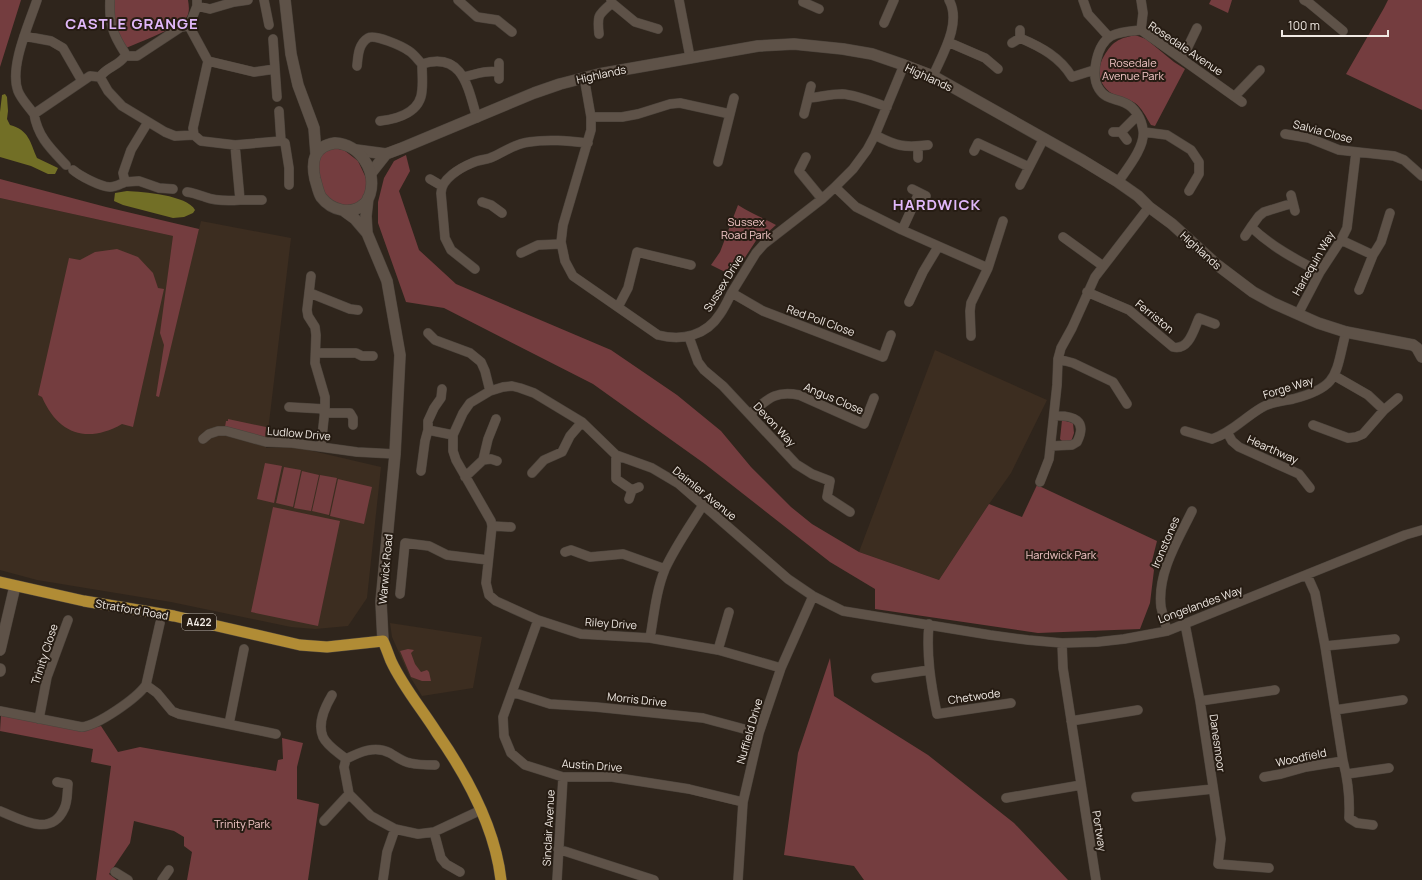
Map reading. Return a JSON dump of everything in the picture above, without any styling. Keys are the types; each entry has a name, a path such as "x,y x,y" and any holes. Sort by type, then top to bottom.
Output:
{"main road":[{"name":"Stratford Road","path":"0,582 84,601 174,616 300,645 327,647 383,641"},
{"name":"Warwick Road","path":"383,641 391,661 438,734 466,781 481,810 497,856 502,880"}],"street":[{"path":"37,0 16,63 15,77 18,91 34,114 36,126 47,145 81,177 109,187 118,186 125,182 139,181 159,188 173,189"},
{"path":"100,76 103,71 122,61 125,56 125,53 112,29 109,16 110,0"},
{"path":"248,0 234,2 210,9 197,3 189,26 208,62 193,128 194,135 201,141 235,145 281,141 285,143 289,168 289,185"},
{"path":"264,0 269,25"},
{"path":"285,0 291,54 298,85 314,128 316,154 314,159 314,172 320,195 332,206 344,211 355,210 364,204 368,198 372,180 371,173 366,162 356,150 347,145 336,143 327,139 314,128"},
{"path":"458,0 477,17 497,20 512,32"},
{"path":"679,0 690,57"},
{"path":"884,23 894,0"},
{"path":"933,76 948,42 954,14 950,0"},
{"path":"1083,0 1088,14 1109,37 1101,49 1094,70 1095,80 1099,89 1105,96 1132,107 1138,115 1144,132 1142,143 1137,153 1118,182"},
{"path":"1141,0 1143,13 1141,30"},
{"path":"599,34 598,22 600,13 612,1 635,22 646,21 658,28"},
{"path":"1307,1 1343,31"},
{"path":"125,56 137,56 182,26 189,26"},
{"path":"1182,59 1197,28"},
{"name":"Rosedale Avenue","path":"1109,37 1121,32 1141,30 1242,102"},
{"path":"24,36 51,40 63,48 82,81"},
{"path":"357,66 360,48 368,38 374,37 380,38 409,51 422,64 422,92 417,104 410,112 406,114 393,119 380,121"},
{"path":"1017,37 1051,54 1066,67 1068,79 1094,70"},
{"path":"273,39 277,97"},
{"path":"948,42 985,58 998,69"},
{"name":"Highlands","path":"356,150 386,154 477,118 534,93 560,84 584,77 690,57 758,46 794,44 843,49 872,54 933,76 1044,138 1118,182 1138,196 1149,207 1172,224 1216,264 1248,288 1273,303 1318,323 1346,332 1392,342 1406,343 1413,345 1420,350"},
{"path":"422,64 441,61 451,64 458,69 464,77 477,118"},
{"path":"208,62 254,72 274,69"},
{"name":"Sussex Drive","path":"584,77 591,117 591,130 563,225 561,244 565,261 573,276 658,335 669,338 689,336 705,330 720,315 756,252 764,244 822,199 853,169 875,136 904,65"},
{"path":"1235,96 1261,68"},
{"path":"464,77 481,72 499,71"},
{"path":"34,114 90,76 100,76"},
{"path":"100,76 108,91 122,106 165,132 176,136 194,135"},
{"path":"804,114 811,86"},
{"path":"808,98 832,94 843,94 887,107"},
{"path":"718,162 734,98"},
{"path":"591,117 622,117 638,114 670,104 680,103 730,114"},
{"path":"279,111 281,141"},
{"path":"1121,135 1138,115"},
{"path":"125,182 123,172 132,150 148,122"},
{"path":"1144,132 1167,135 1191,150 1199,162 1199,174 1189,191"},
{"name":"Salvia Close","path":"1284,134 1306,137 1339,150 1394,156 1404,160 1422,176"},
{"path":"875,136 901,146 928,145"},
{"path":"1020,185 1044,138"},
{"path":"475,269 451,250 445,238 441,193 442,186 461,168 473,162 489,158 516,145 528,142 557,140 588,143"},
{"path":"316,154 325,146 336,143"},
{"path":"974,151 978,143 1029,167"},
{"path":"235,145 240,200"},
{"path":"918,146 918,158"},
{"name":"Harlequin Way","path":"1298,314 1320,272 1347,228 1356,152"},
{"path":"371,173 386,154"},
{"path":"806,157 799,171 822,199"},
{"path":"430,179 442,186"},
{"path":"835,187 856,207 902,230 988,268"},
{"path":"187,192 206,198 227,201 262,200"},
{"path":"902,230 919,192"},
{"name":"Warwick Road","path":"367,233 366,216 368,198"},
{"path":"482,202 491,205 502,213"},
{"path":"1246,236 1259,216 1264,212 1293,203"},
{"path":"1040,482 1049,459 1058,359 1061,348 1072,328 1095,277 1149,207"},
{"name":"Warwick Road","path":"344,211 355,219 367,233 387,281 400,355 395,454 381,602 383,641"},
{"path":"1360,290 1373,255 1381,242 1390,213"},
{"path":"971,336 971,303 988,268 1003,221"},
{"path":"1251,227 1264,240 1285,254 1320,272"},
{"path":"1063,237 1103,266"},
{"path":"1341,240 1373,255"},
{"path":"521,253 538,245 561,244"},
{"path":"909,302 923,272 938,246"},
{"path":"618,307 628,288 637,252 691,265"},
{"path":"311,276 307,310 308,316 315,327 316,363 325,397 321,446"},
{"name":"Ferriston","path":"1087,292 1130,310 1173,347 1177,348 1188,342 1199,318 1215,324"},
{"path":"310,293 350,309 358,310"},
{"name":"Red Poll Close","path":"732,293 763,311 883,357 891,335"},
{"path":"428,332 432,344 470,354 481,362 485,371 490,390 470,403 463,413 454,435 453,451 456,460 489,516 492,526 511,527"},
{"path":"1346,332 1335,376 1368,395 1384,410"},
{"name":"Devon Way","path":"689,336 698,362 704,370 723,386 800,468 830,481 827,497 850,512"},
{"path":"316,353 356,353 362,356 373,356"},
{"path":"1058,359 1073,363 1113,382 1127,404"},
{"name":"Forge Way","path":"1184,430 1212,439 1227,432 1265,406 1318,392 1335,376"},
{"name":"Daimler Avenue","path":"490,390 512,386 520,388 534,393 582,422 616,454 652,468 679,484 788,580 813,596"},
{"path":"421,471 420,455 428,430 428,421 441,398 442,389"},
{"name":"Angus Close","path":"750,414 773,396 789,393 799,395 864,424 874,398"},
{"path":"1313,425 1348,438 1356,437 1363,434 1384,410 1398,398"},
{"path":"290,407 348,413 352,415 353,425"},
{"path":"1051,446 1072,445 1077,442 1080,431 1080,424 1072,417 1064,415 1054,416"},
{"path":"532,473 544,460 562,452 570,436 582,422"},
{"path":"465,476 483,460 497,426"},
{"path":"428,430 454,435"},
{"name":"Ludlow Drive","path":"203,439 209,434 226,431 266,442 321,446 357,452 395,454"},
{"name":"Hearthway","path":"1227,432 1232,441 1239,447 1299,474 1310,488"},
{"path":"616,454 616,479 634,492"},
{"path":"483,460 491,459 497,461"},
{"path":"650,638 658,592 665,569 703,506"},
{"name":"Ironstones","path":"1167,631 1162,606 1162,585 1164,572 1192,511"},
{"name":"Riley Drive","path":"492,526 486,583 489,595 496,601 538,620 581,634 650,638 718,650 781,668"},
{"name":"Longelandes Way","path":"813,596 843,611 990,635 1062,643 1124,639 1167,631 1404,535 1422,530"},
{"path":"400,594 405,540 429,546 447,555 488,560"},
{"path":"565,552 571,550 590,558 623,554 665,569"},
{"name":"Woodfield","path":"1307,575 1315,593 1325,646 1343,761 1347,774 1350,803 1349,818 1357,823 1372,824"},
{"path":"0,650 15,586"},
{"name":"Nuffield Drive","path":"738,880 743,802 759,733 781,668 813,596"},
{"path":"718,650 729,612"},
{"name":"Trinity Close","path":"39,719 47,676 68,620"},
{"name":"Austin Drive","path":"538,620 503,717 504,736 511,753 525,765 563,777 612,777 689,789 743,802"},
{"path":"0,710 82,727 94,724 141,692 146,685 160,623"},
{"name":"Chetwode","path":"929,624 929,670 937,714 1011,703"},
{"name":"Danesmoor","path":"1185,624 1200,701 1221,839 1218,864 1269,868"},
{"path":"1325,646 1395,639"},
{"name":"Portway","path":"1062,643 1063,668 1097,880"},
{"path":"229,724 244,649"},
{"path":"876,678 929,670"},
{"path":"146,685 157,693 172,711 179,714 276,734"},
{"name":"Danesmoor","path":"1200,701 1274,690"},
{"name":"Morris Drive","path":"512,692 550,704 704,718 759,733"},
{"path":"332,695 323,712 323,737 330,746 346,759"},
{"path":"1335,710 1403,700"},
{"path":"1071,721 1138,710"},
{"path":"435,765 402,761 389,752 373,749 362,751 346,759 344,767 349,794 371,816 395,829 418,834 434,832 481,810"},
{"name":"Woodfield","path":"1264,777 1306,767 1343,761"},
{"path":"1347,774 1389,768"},
{"name":"Sinclair Avenue","path":"557,880 563,777"},
{"path":"0,811 32,824 49,824 59,817 64,810 72,785 58,782"},
{"path":"1006,798 1081,785"},
{"path":"1136,797 1213,789"},
{"path":"324,821 349,794"},
{"path":"383,880 387,852 395,829"},
{"path":"434,832 441,858 446,864 460,872"},
{"path":"558,849 654,880"},
{"path":"162,880 169,870"},
{"path":"115,872 128,880"}],"shaded area":[{"path":"5,94 7,97 7,119 10,125 25,133 37,158 58,168 55,174 48,174 31,166 0,157 0,112 2,95"},
{"path":"127,191 164,195 183,201 195,210 193,213 184,217 173,218 123,205 114,201 115,193"},
{"path":"0,198 196,241 201,221 291,238 266,448 286,447 304,449 381,467 367,598 348,626 315,629 291,627 171,602 37,580 0,570"},
{"path":"935,350 1047,400 1011,473 939,580 859,552"},
{"path":"390,623 482,637 473,688 422,696 409,675 392,637"}],"green space":[{"path":"0,0 21,0 0,67"},
{"path":"112,0 188,0 189,12 186,18 176,26 126,48 113,26"},
{"path":"1211,0 1232,0 1228,13 1209,4"},
{"path":"1388,0 1422,0 1422,110 1346,74"},
{"name":"Rosedale Avenue Park","path":"1135,35 1146,39 1185,69 1155,126 1151,125 1142,110 1135,103 1111,93 1103,85 1101,80 1101,62 1110,47 1120,39"},
{"path":"333,148 344,150 358,161 367,180 365,195 358,205 335,205 324,196 318,177 319,158 323,153"},
{"name":"Hardwick Park","path":"406,155 410,171 399,191 419,250 456,284 611,350 677,395 721,431 751,467 791,507 812,524 859,552 939,580 989,504 1022,517 1037,485 1157,541 1151,565 1154,570 1150,603 1140,629 1038,633 875,609 875,589 830,562 705,464 593,384 444,308 406,302 378,223 378,202 384,178 394,161"},
{"path":"0,179 106,207 199,229 159,397 156,396 164,345 160,333 173,236 0,198"},
{"name":"Sussex Road Park","path":"738,205 776,225 766,234 759,236 733,276 711,265 720,252"},
{"path":"117,249 138,257 153,273 158,288 164,289 133,427 122,424 109,430 97,433 86,434 75,432 56,420 42,397 38,395 69,258 80,260 95,252"},
{"path":"228,419 266,427 265,438 225,427"},
{"path":"1062,420 1073,423 1074,433 1071,442 1064,443 1060,439"},
{"path":"265,463 282,466 274,503 257,499"},
{"path":"284,467 301,470 293,507 276,503"},
{"path":"302,471 319,475 311,511 294,508"},
{"path":"320,475 337,478 329,515 312,511"},
{"path":"338,479 372,487 364,524 330,516"},
{"path":"273,507 340,521 318,626 251,612"},
{"path":"408,649 414,650 411,653 415,664 421,672 427,670 429,672 431,681 422,681 411,677 400,651"},
{"path":"830,658 834,696 928,755 1014,823 1068,880 864,880 854,866 784,855 798,753"},
{"name":"Trinity Park","path":"1,715 83,729 101,726 118,752 140,747 276,771 278,760 283,759 282,738 303,743 297,767 297,799 319,804 308,880 187,880 192,852 184,846 184,837 174,831 134,821 130,843 109,874 117,880 96,880 111,766 91,762 93,749 0,731"}],"district":[{"name":"CASTLE GRANGE","path":"132,23"},
{"name":"HARDWICK","path":"937,204"}]}
